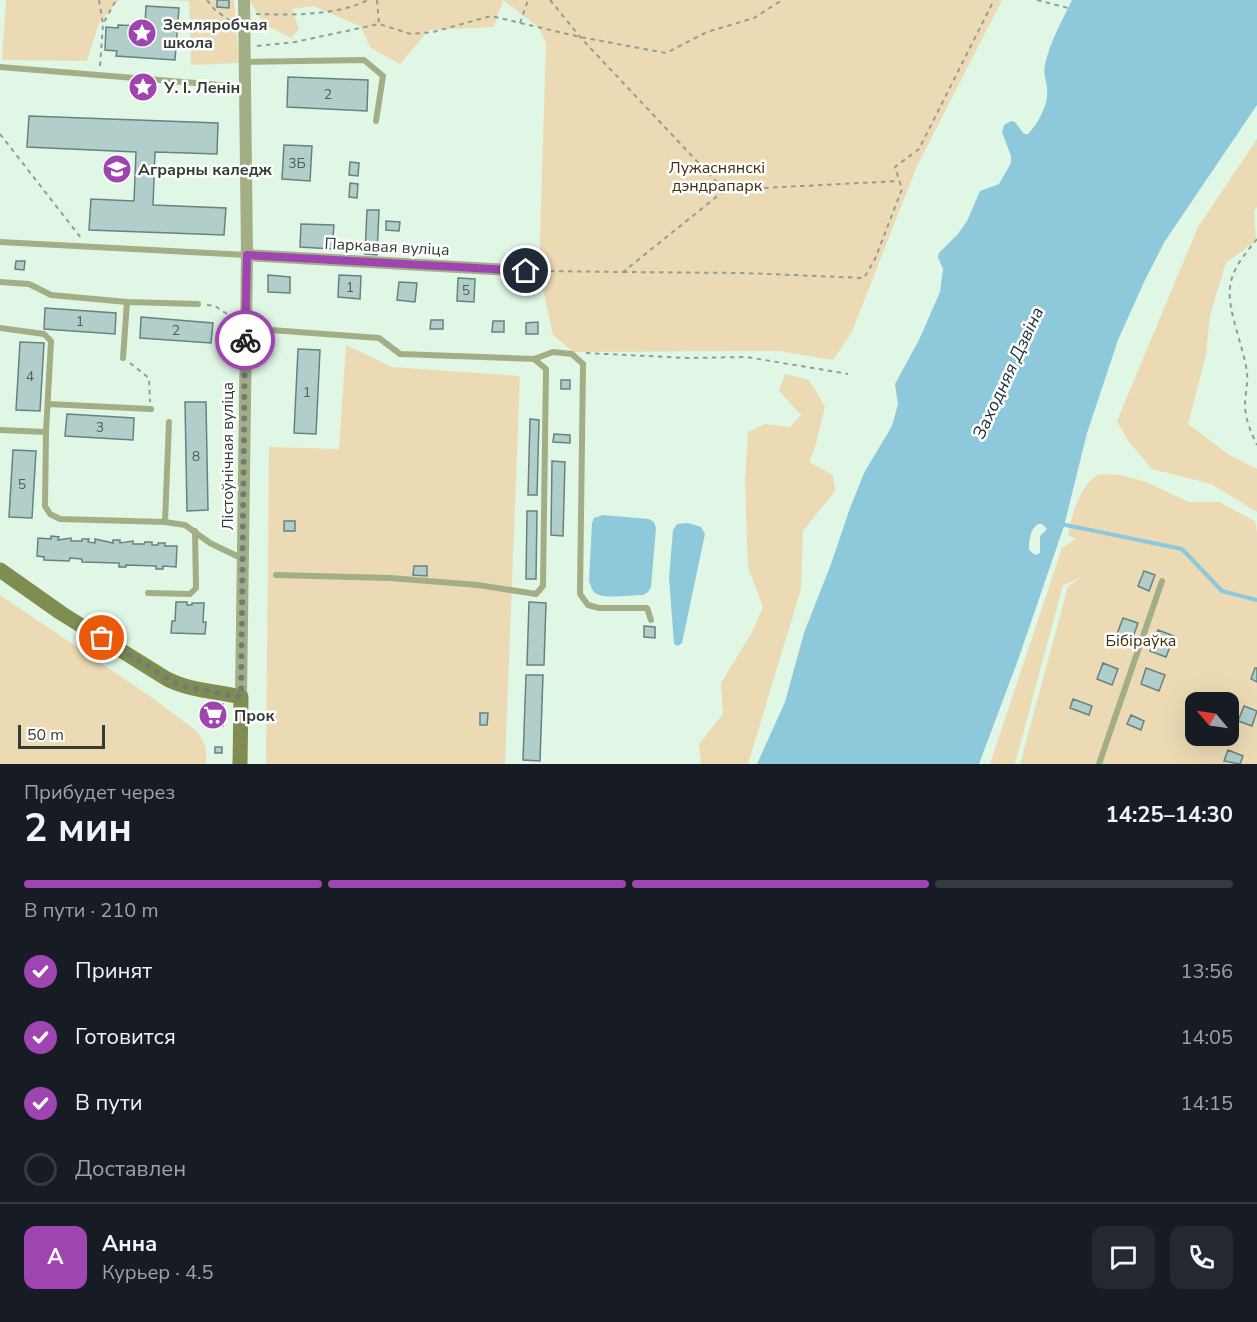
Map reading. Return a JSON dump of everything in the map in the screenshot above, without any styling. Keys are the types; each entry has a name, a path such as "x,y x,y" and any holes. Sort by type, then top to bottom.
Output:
{"street":[{"name":"Лістоўнічная вуліца","path":"241,697 247,255 244,0"},
{"name":"Паркавая вуліца","path":"247,255 526,271"},
{"path":"0,570 61,613 167,679 195,690 241,697 240,764"}],"lane":[{"path":"245,62 364,60 383,76 376,122"},
{"path":"0,67 245,87"},
{"path":"0,243 247,255"},
{"path":"526,271 533,273 536,280"},
{"path":"0,282 29,284 51,295 127,302 198,304"},
{"path":"123,358 127,302"},
{"path":"0,328 44,334 51,341 45,506 50,514 60,519 165,522 185,525 210,543 243,560"},
{"path":"245,328 378,338 400,354 534,359 553,352 572,354 583,364 580,594 588,605 600,608 647,608 651,620"},
{"path":"276,575 390,578 478,585 536,594 543,586 546,369 534,359"},
{"path":"48,404 151,409"},
{"path":"165,522 169,422"},
{"path":"0,430 46,432"},
{"path":"148,593 190,594 196,588 195,531"},
{"path":"1099,764 1162,581"}],"path":[{"path":"99,0 104,24 99,75"},
{"path":"104,24 116,0"},
{"path":"207,0 214,9 245,32"},
{"path":"244,14 291,15 353,7 368,0"},
{"path":"377,0 379,24"},
{"path":"520,23 528,0"},
{"path":"550,0 580,37 725,190"},
{"path":"245,47 295,42 379,24 411,34 433,32 491,16 580,37 666,53 707,32 754,18 782,0"},
{"path":"526,271 744,273 864,278 875,259 902,189 895,167 919,149 994,0"},
{"path":"1037,0 1068,8"},
{"path":"0,134 88,247"},
{"path":"623,272 725,190 899,181"},
{"path":"1257,239 1242,258 1234,273 1230,288 1247,374 1245,409 1257,445"},
{"path":"198,304 215,306 245,328"},
{"path":"572,354 688,358 747,357 848,374"},
{"path":"123,358 149,378 151,409"}],"green space":[{"path":"6,0 119,0 99,23 87,61 2,60"},
{"path":"154,0 234,0 239,63 191,65 189,1"},
{"path":"249,0 503,0 494,27 429,30 400,64 371,48 360,26 313,6 292,9 299,29 291,38 264,24"},
{"name":"Лужаснянскі дэндрапарк","path":"503,0 1002,0 917,166 851,334 833,360 779,351 573,352 553,335 539,271 546,43 538,27"},
{"path":"1257,139 1257,207 1254,211 1256,241 1226,263 1210,315 1206,355 1188,424 1228,454 1257,469 1257,512 1211,484 1152,469 1129,442 1117,421 1198,227"},
{"path":"346,345 392,367 520,376 505,764 266,764 269,447 339,449"},
{"path":"785,374 809,380 825,406 809,462 833,475 835,491 803,531 801,589 748,764 701,764 699,744 723,714 721,683 751,634 763,607 748,567 745,480 748,432 765,424 790,427 801,415 779,391"},
{"name":"Бібіраўка","path":"1099,474 1120,475 1146,482 1189,502 1219,502 1255,521 1257,532 1257,764 1020,764 1068,586 1082,577 1063,585 1015,764 990,764 1062,548 1076,539 1068,535 1075,509 1087,485"},
{"path":"0,595 151,697 198,732 206,748 206,764 0,764"}],"water":[{"name":"Заходняя Дзвіна","path":"1072,0 1257,0 1257,105 1165,241 1118,340 1087,433 1064,526 979,764 757,764 785,702 804,633 850,508 864,473 892,426 898,404 895,384 919,340 940,292 943,269 938,257 939,253 967,221 980,191 999,184 1011,163 1011,156 1002,132 1004,125 1011,121 1015,122 1024,134 1028,134 1036,124 1045,106 1047,94 1044,70 1047,56","holes":["1042,524 1047,529 1040,536 1040,553 1035,555 1029,550 1030,536 1035,526"]},
{"path":"603,515 649,519 654,522 656,528 651,587 643,595 606,596 597,594 592,589 589,581 592,523 594,518"},
{"path":"688,523 701,527 705,534 682,643 678,646 674,644 669,578 673,530 677,524"}],"building":[{"path":"217,0 229,0 229,8 217,7"},
{"path":"146,6 179,8 175,60 116,56 117,51 105,50 106,27 143,26 142,32 152,32 152,24 145,24"},
{"path":"288,77 368,80 367,111 287,107"},
{"path":"29,116 218,123 217,154 155,152 153,205 226,208 224,235 89,230 91,199 134,201 136,152 27,147"},
{"path":"284,145 312,146 310,181 282,179"},
{"path":"350,162 359,163 358,176 349,175"},
{"path":"350,183 358,184 357,198 349,197"},
{"path":"367,210 379,210 377,255 365,254"},
{"path":"386,221 400,222 399,231 386,230"},
{"path":"301,224 334,225 332,249 300,247"},
{"path":"16,261 25,261 24,270 15,269"},
{"path":"268,275 290,277 290,293 268,292"},
{"path":"339,275 361,276 360,299 338,297"},
{"path":"458,278 475,279 474,302 457,301"},
{"path":"399,282 417,283 415,302 397,300"},
{"path":"45,308 116,313 115,334 44,329"},
{"path":"141,317 213,323 211,343 140,338"},
{"path":"431,320 443,320 443,329 430,329"},
{"path":"493,321 504,321 504,332 492,332"},
{"path":"538,322 538,334 526,334 526,323"},
{"path":"20,342 44,343 40,411 16,410"},
{"path":"298,349 320,350 316,434 294,433"},
{"path":"561,380 570,380 570,389 561,389"},
{"path":"185,402 206,402 208,510 187,511"},
{"path":"67,414 134,418 133,440 65,436"},
{"path":"530,419 539,420 537,495 528,495"},
{"path":"554,434 570,435 570,443 553,442"},
{"path":"13,450 36,451 32,518 9,517"},
{"path":"552,461 565,462 563,536 551,535"},
{"path":"527,511 537,511 536,579 526,579"},
{"path":"284,521 295,521 295,531 284,531"},
{"path":"51,536 59,537 58,540 89,539 88,542 95,543 95,539 113,543 113,540 120,540 120,543 133,541 133,544 165,543 165,546 177,546 176,567 163,566 163,569 156,569 156,566 126,565 126,567 119,567 119,563 82,562 82,559 70,558 69,561 44,560 44,557 37,556 38,538 51,539"},
{"path":"414,566 427,566 427,576 413,575"},
{"path":"1144,571 1155,575 1149,591 1138,586"},
{"path":"176,602 187,602 187,605 204,603 205,634 171,633 172,621 175,621"},
{"path":"529,602 546,603 544,665 527,665"},
{"path":"1123,618 1138,623 1132,640 1117,634"},
{"path":"644,626 655,627 655,638 644,637"},
{"path":"1158,630 1174,636 1166,657 1150,651"},
{"path":"1103,663 1118,669 1112,685 1097,679"},
{"path":"1146,668 1165,675 1159,691 1141,684"},
{"path":"1257,668 1257,682 1251,679"},
{"path":"526,675 543,675 540,761 523,760"},
{"path":"1073,699 1092,706 1089,715 1070,708"},
{"name":"Прок","path":"204,704 223,704 223,726 204,726"},
{"path":"1244,706 1257,711 1252,726 1239,721"},
{"path":"480,713 488,713 487,725 480,725"},
{"path":"1131,715 1144,721 1141,730 1127,724"},
{"path":"215,747 222,747 222,753 215,753"},
{"path":"1228,750 1243,756 1240,764 1224,761"}],"waterway":[{"path":"1061,524 1182,549 1222,591 1257,600"}],"way so far":[{"path":"102,638 180,686 241,697 245,340"}],"place":[{"name":"Земляробчая школа","path":"142,33"},
{"name":"У. І. Ленін","path":"143,87"},
{"name":"Аграрны каледж","path":"117,169"},
{"name":"Прок","path":"213,715"}],"route":[{"path":"245,340 247,255 526,271"}]}
